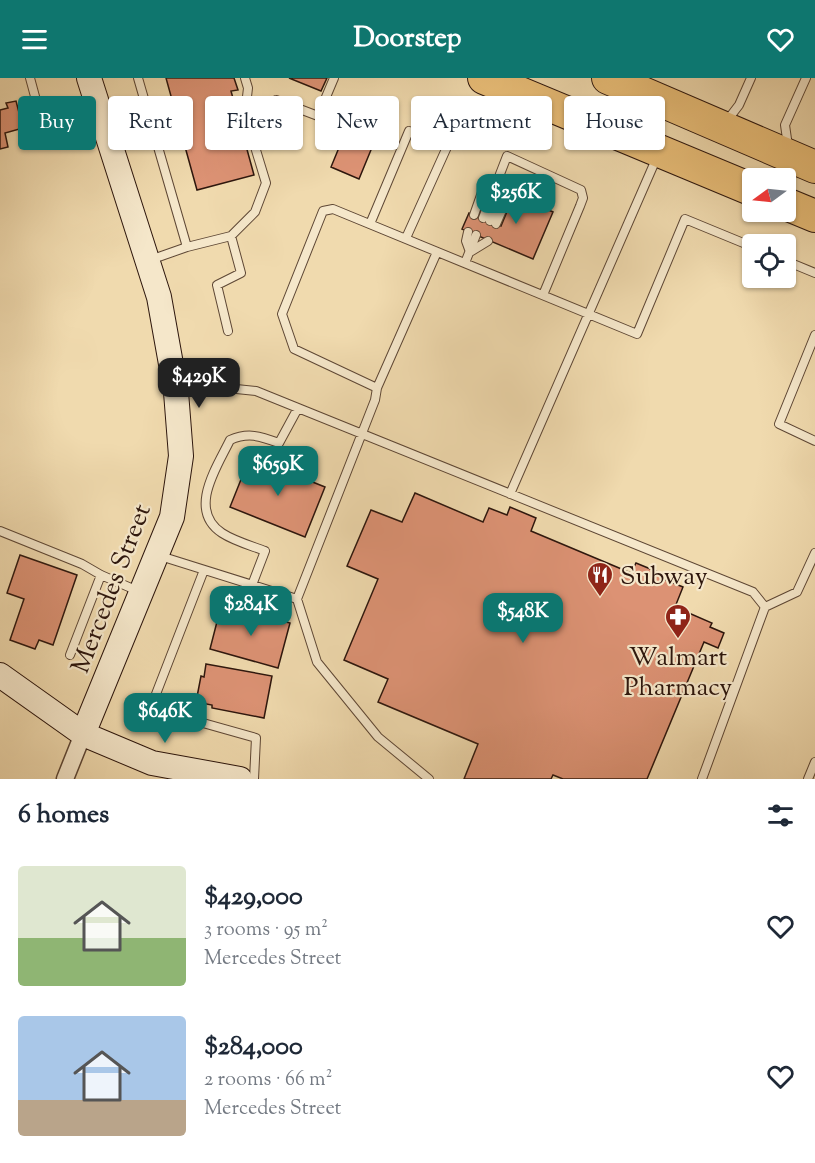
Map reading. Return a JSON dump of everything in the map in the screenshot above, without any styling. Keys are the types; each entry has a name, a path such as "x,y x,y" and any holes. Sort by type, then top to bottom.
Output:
{"highway":[{"path":"484,78 742,185"},
{"path":"612,79 802,161"},
{"path":"796,208 815,216"}],"street":[{"name":"Mercedes Street","path":"83,734 172,517 181,456 176,392 159,297 88,78"},
{"path":"0,675 83,734 152,763 240,779"},
{"path":"65,779 83,734"}],"lane":[{"path":"30,78 35,96"},
{"path":"138,78 187,247"},
{"path":"148,261 187,247 231,236 255,212 266,183 245,114 248,88 245,78"},
{"path":"303,110 318,116 334,78"},
{"path":"722,127 739,105 750,78"},
{"path":"802,161 785,124 806,78"},
{"path":"370,224 409,131 447,147 406,238"},
{"path":"510,494 660,151"},
{"path":"498,179 509,194 486,220 498,179 507,156 574,185 582,194 580,206 543,295"},
{"path":"376,388 294,349 282,314 323,211 333,208 637,334 685,219 742,242"},
{"path":"228,331 217,285 241,273 231,236"},
{"path":"465,264 470,252 478,248 479,237 466,241 470,252"},
{"path":"429,779 378,737 317,662 297,599 375,400 376,388 437,252"},
{"path":"796,265 815,273"},
{"path":"815,335 779,424 815,441"},
{"path":"176,392 217,387 255,391 753,592 765,607"},
{"path":"252,585 265,551 221,533 207,516 206,491 230,440 242,435 256,435 279,443 298,408"},
{"path":"0,531 82,564 141,592"},
{"path":"702,779 765,607 797,592 815,553"},
{"path":"156,555 297,599"},
{"path":"204,570 156,694 164,712 256,738 254,779"},
{"path":"70,655 101,575"},
{"path":"808,779 815,762"}],"building":[{"path":"166,78 234,78 238,90 231,91 232,96 205,96 205,150 247,150 254,175 197,190 186,150 193,150 193,96 171,96"},
{"path":"289,78 327,78 321,91"},
{"path":"16,101 18,129 5,133 8,147 0,149 0,110 8,108 6,103"},
{"path":"338,150 371,150 359,179 331,167"},
{"path":"524,189 548,198 544,208 553,212 533,259 462,229 469,213 501,226 513,197 520,200"},
{"path":"250,457 325,487 305,537 230,507"},
{"path":"415,493 483,522 489,508 507,515 510,507 536,518 531,531 631,573 636,563 665,575 663,579 683,587 675,607 712,623 710,627 724,633 718,648 704,642 647,779 563,779 553,775 551,779 464,779 478,744 378,702 388,679 344,660 378,579 347,566 371,510 402,522"},
{"path":"20,555 77,575 53,645 39,640 35,649 10,640 24,599 7,593"},
{"path":"233,608 290,623 278,668 210,649 219,614 230,617"},
{"path":"206,664 272,676 264,718 212,708 212,705 196,702"}],"place":[{"name":"Subway","path":"600,598"},
{"name":"Walmart Pharmacy","path":"678,640"}]}
